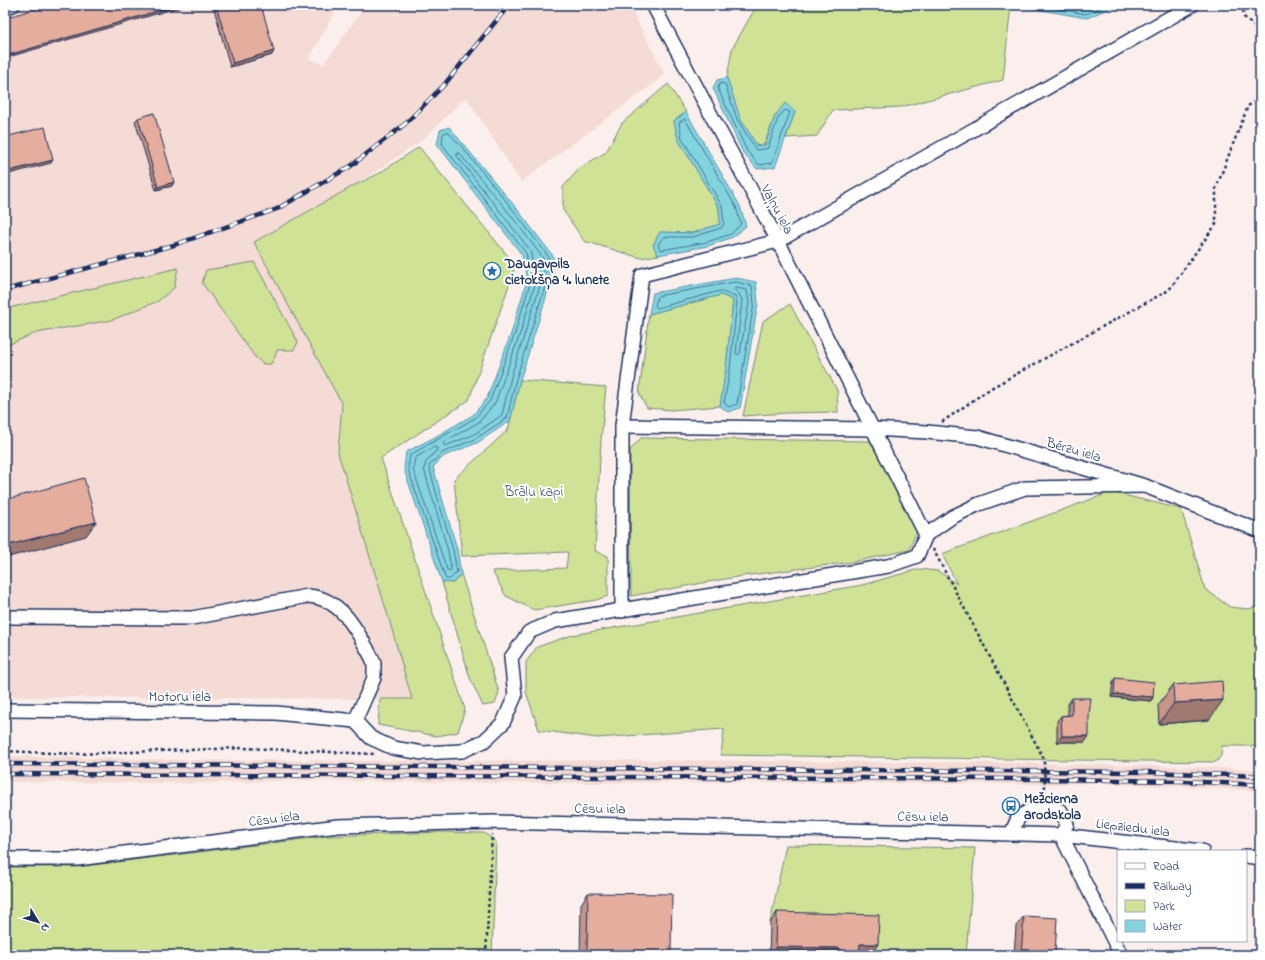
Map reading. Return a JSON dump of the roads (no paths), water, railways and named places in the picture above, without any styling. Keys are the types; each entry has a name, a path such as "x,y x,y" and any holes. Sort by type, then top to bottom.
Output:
{"street":[{"path":"5,7 13,5"},
{"name":"Vaļņu iela","path":"653,5 778,241 926,536"},
{"path":"622,611 622,426 642,276 778,241 1192,5"},
{"name":"Bērzu iela","path":"622,426 872,429 977,437 1146,486 1260,531"},
{"path":"5,617 192,618 308,596 316,596 344,613 353,624 374,663 374,678 355,721 371,738 393,748 423,753 462,751 484,742 503,723 515,696 511,658 529,632 555,621 888,566 917,556 926,536 952,517 979,504 1025,488 1146,486"},
{"name":"Motoru iela","path":"5,710 276,713 355,721"},
{"path":"1011,834 1018,818 1032,809 1046,806 1061,811 1067,824 1061,835 1121,955"},
{"name":"Cēsu iela","path":"5,860 77,859 338,826 492,822 1061,835"},
{"name":"Liepziedu iela","path":"1061,835 1193,850"},
{"path":"1247,856 1260,858"}],"water":[{"path":"1012,5 1116,5 1087,18"},
{"path":"727,78 740,118 757,146 765,145 775,116 785,103 795,112 775,167 757,169 743,153 713,88 717,80"},
{"path":"686,112 740,206 746,226 733,237 708,246 658,255 653,245 660,232 692,233 720,224 719,208 678,139 674,121"},
{"path":"449,127 517,209 553,256 553,275 520,380 510,421 477,443 444,456 433,467 457,549 461,574 453,583 442,582 404,469 406,452 473,415 487,398 512,331 527,280 522,255 437,144 440,130"},
{"path":"736,278 756,282 758,303 740,408 728,412 720,406 726,368 733,300 721,295 649,314 653,293"}],"railway":[{"path":"5,290 174,245 277,209 351,166 405,124 444,85 509,5"},
{"path":"5,764 1145,772 1260,776"},
{"path":"5,774 1045,779 1183,781 1260,785"}],"place":[{"name":"Daugavpils cietokšņa 4. lunete","path":"492,271"},
{"name":"Mežciema arodskola","path":"1011,806"}],"park label":[{"name":"Brāļu kapi","path":"534,491"}]}
